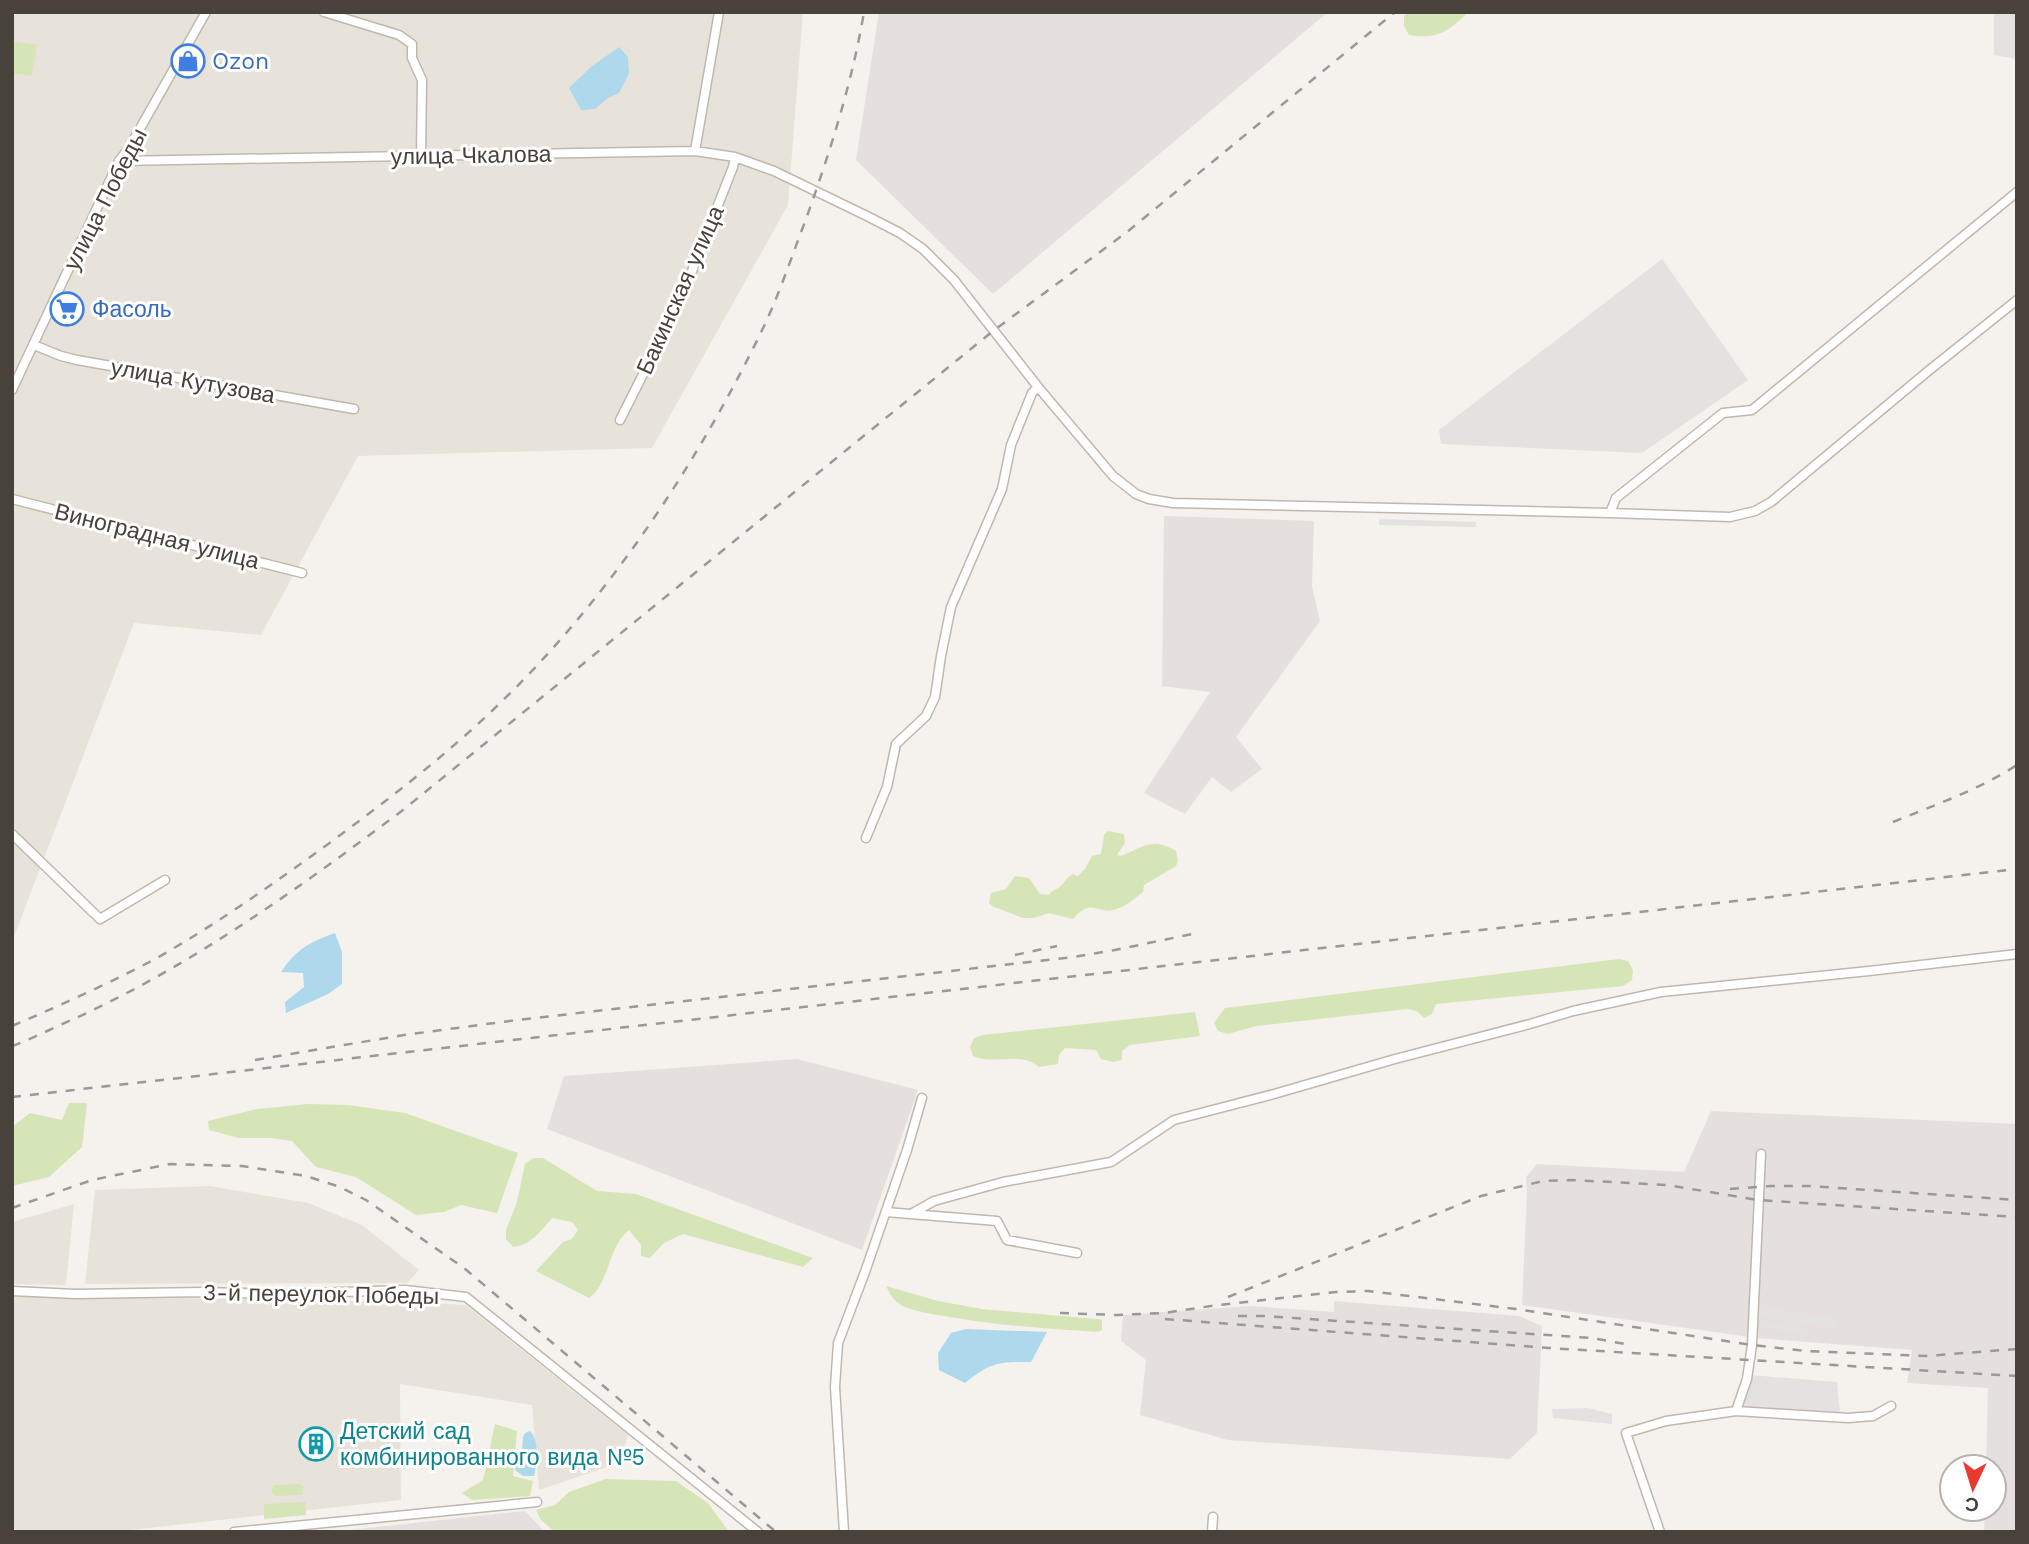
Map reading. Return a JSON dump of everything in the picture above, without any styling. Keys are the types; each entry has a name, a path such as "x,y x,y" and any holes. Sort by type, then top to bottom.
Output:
{"street":[{"name":"улица Победы","path":"12,390 119,161 206,12"},
{"path":"324,12 400,35 412,44 412,58 422,80 421,156"},
{"path":"695,151 719,12"},
{"name":"улица Чкалова","path":"119,161 695,151 735,157 816,191 900,233 923,249 940,263 1038,387 1113,476 1136,494 1173,503 1730,517 1755,511 1770,502 2017,300"},
{"name":"Бакинская улица","path":"620,420 681,299 735,157"},
{"path":"1610,513 1616,498 1723,412 1752,410 2017,192"},
{"name":"улица Кутузова","path":"34,345 76,360 354,408"},
{"path":"866,838 887,787 896,744 926,716 935,696 951,607 1002,489 1010,445 1032,393 1038,387"},
{"name":"Виноградная улица","path":"12,499 302,573"},
{"path":"12,834 100,919 165,880"},
{"path":"911,1214 934,1201 1003,1182 1111,1162 1174,1120 1573,1011 1661,992 2017,954"},
{"path":"844,1532 835,1387 838,1343 886,1212 922,1098"},
{"path":"1736,1410 1747,1379 1752,1345 1761,1154"},
{"path":"886,1212 997,1221 1007,1240 1077,1253"},
{"name":"3-й переулок Победы","path":"12,1291 76,1294 280,1294 405,1290 466,1297 758,1532"},
{"path":"1660,1532 1626,1433 1666,1421 1736,1410 1848,1418 1873,1416 1891,1406"},
{"path":"234,1532 537,1502"},
{"path":"1212,1532 1213,1517"}],"shaded area":[{"path":"12,12 803,12 788,205 652,448 358,456 261,635 134,623 12,942"},
{"path":"879,12 1328,12 993,294 856,160"},
{"path":"1994,12 2017,12 2017,59 1994,55"},
{"path":"1662,259 1748,380 1642,453 1441,444 1439,430"},
{"path":"1164,516 1314,521 1312,586 1320,621 1236,737 1262,769 1231,792 1212,777 1185,814 1144,793 1210,692 1162,686"},
{"path":"1379,519 1476,522 1476,527 1379,525"},
{"path":"797,1059 918,1090 862,1250 547,1129 564,1076"},
{"path":"1711,1111 2017,1124 2017,1532 1984,1532 1984,1523 2008,1523 2008,1453 1986,1453 1988,1388 1907,1383 1912,1350 1757,1338 1522,1305 1526,1177 1537,1164 1684,1172"},
{"path":"210,1186 308,1203 362,1225 419,1270 407,1283 85,1284 95,1190"},
{"path":"74,1204 66,1285 12,1284 12,1222"},
{"path":"12,1295 466,1305 628,1435 619,1463 539,1490 532,1405 400,1384 401,1500 112,1532 12,1532"},
{"path":"1334,1301 1519,1316 1542,1326 1537,1433 1510,1459 1228,1440 1140,1415 1146,1360 1121,1341 1123,1315 1250,1306 1334,1312"},
{"path":"1757,1305 1836,1319 1834,1328 1756,1315"},
{"path":"1762,1321 1806,1329 1805,1335 1762,1327"},
{"path":"1750,1375 1837,1382 1840,1413 1742,1407"},
{"path":"1588,1408 1612,1414 1612,1424 1553,1418 1552,1409"},
{"path":"525,1511 545,1532 330,1532"}],"green space":[{"path":"1409,12 1468,12 1442,32 1419,36 1409,35 1404,26 1404,16"},
{"path":"12,41 37,45 32,76 12,73"},
{"path":"1108,831 1124,834 1125,843 1117,855 1121,856 1148,845 1161,845 1176,851 1176,866 1144,885 1143,892 1122,907 1105,911 1086,909 1073,919 1049,913 1023,918 989,903 991,893 1006,889 1015,876 1029,878 1040,894 1049,895 1071,875 1078,876 1092,856 1101,854 1104,835"},
{"path":"1619,959 1628,961 1633,970 1632,980 1623,986 1436,1004 1432,1014 1424,1018 1417,1011 1408,1009 1256,1026 1228,1034 1218,1031 1214,1023 1225,1008"},
{"path":"1195,1012 1200,1036 1130,1045 1122,1051 1122,1060 1113,1062 1101,1059 1096,1050 1065,1048 1059,1055 1058,1064 1039,1067 1024,1060 981,1059 973,1056 970,1047 974,1038 983,1035"},
{"path":"69,1103 87,1103 82,1147 49,1177 12,1186 12,1127 30,1113 62,1120"},
{"path":"308,1104 348,1105 405,1113 518,1153 497,1213 461,1205 444,1212 416,1215 356,1177 316,1167 292,1141 239,1138 209,1130 208,1121 257,1109"},
{"path":"533,1158 543,1158 597,1191 636,1194 813,1258 803,1267 683,1234 664,1243 650,1258 641,1256 641,1245 629,1230 616,1246 601,1284 589,1298 536,1271 563,1242 572,1239 578,1230 572,1222 552,1218 535,1237 519,1246 513,1247 506,1239 506,1230 517,1202 525,1164"},
{"path":"886,1286 938,1301 982,1309 1102,1320 1102,1330 1098,1332 1027,1327 929,1314 900,1304"},
{"path":"495,1424 517,1431 513,1476 533,1481 530,1496 472,1500 462,1493 483,1480"},
{"path":"606,1479 676,1481 708,1503 729,1532 555,1532 541,1520 536,1510 555,1505 569,1492"},
{"path":"300,1484 304,1487 302,1495 275,1496 271,1491 274,1485"},
{"path":"306,1502 306,1515 264,1519 264,1504"}],"water":[{"path":"619,47 628,57 629,74 619,93 595,109 581,110 569,88 592,66"},
{"path":"335,933 342,952 342,984 328,994 286,1013 285,1002 304,987 303,973 281,972 304,947"},
{"path":"966,1329 1047,1332 1031,1362 995,1365 965,1383 939,1370 938,1353 951,1333"},
{"path":"530,1431 535,1440 536,1465 534,1476 523,1476 515,1470 522,1451 523,1437"}],"railway":[{"path":"12,1026 157,958 221,919 304,862 391,797 455,744 496,707 576,621 613,575 681,477 740,374 766,322 832,143 847,91 864,12"},
{"path":"12,1046 120,997 204,949 285,896 403,810 993,331 1127,232 1395,12"},
{"path":"1893,822 1972,790 2017,765"},
{"path":"12,1097 2017,869"},
{"path":"255,1060 404,1035 517,1020 1074,957 1197,933"},
{"path":"1015,955 1057,946"},
{"path":"12,1208 92,1180 170,1164 242,1166 306,1176 340,1187 366,1200 464,1268 776,1532"},
{"path":"1228,1297 1481,1196 1543,1181 1667,1185 1758,1200 2017,1217"},
{"path":"1730,1189 1809,1186 2017,1200"},
{"path":"1060,1313 1164,1313 1336,1292 1368,1291 1516,1309 1805,1351 1925,1356 2017,1349"},
{"path":"1238,1316 1592,1338 1625,1344"},
{"path":"1165,1319 1549,1348 2017,1376"}],"place":[{"name":"Ozon","path":"188,61"},
{"name":"Фасоль","path":"67,309"},
{"name":"Детский сад комбинированного вида №5","path":"316,1444"}]}
